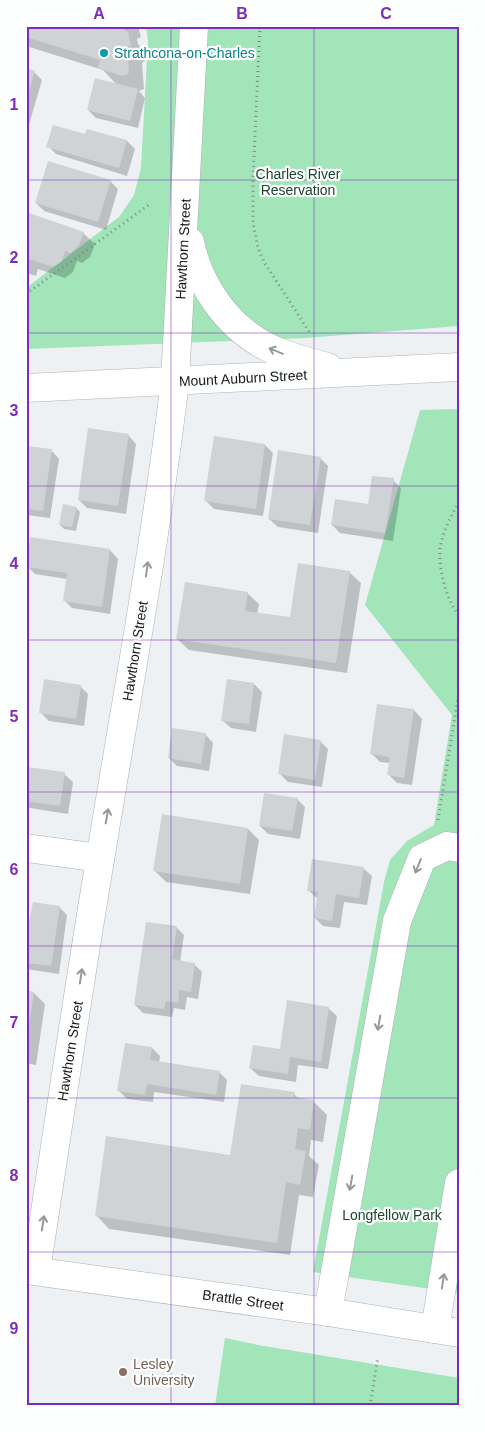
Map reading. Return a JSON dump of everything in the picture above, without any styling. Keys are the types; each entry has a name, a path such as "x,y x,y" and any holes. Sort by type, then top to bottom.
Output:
{"street":[{"name":"Hawthorn Street","path":"31,1271 132,674 175,381 194,26"},
{"path":"185,210 192,252 198,270 216,301 238,327 250,337 288,356 332,368 357,372"},
{"name":"Mount Auburn Street","path":"26,388 459,367"},
{"path":"328,1312 397,921 422,858 447,846 459,848"},
{"path":"26,848 100,858"},
{"path":"447,1331 459,1183"},
{"name":"Brattle Street","path":"31,1271 328,1312 447,1331"}],"path":[{"path":"260,26 253,179 253,223 258,248 264,262 310,334"},
{"path":"26,294 150,204"},
{"path":"459,502 447,526 440,548 445,589 451,606 459,616"},
{"path":"437,830 459,692"},
{"path":"370,1406 378,1357"}],"green space":[{"name":"Charles River Reservation","path":"146,26 459,26 459,326 305,338 26,349 26,288 119,217 134,195 141,168 148,41"},
{"name":"Longfellow Park","path":"459,409 459,1293 313,1272 384,882 390,860 407,841 434,825 452,715 365,605 420,410"},
{"path":"225,1338 459,1378 459,1406 215,1406"}],"building":[{"name":"Strathcona-on-Charles","path":"26,26 123,26 124,30 128,32 131,45 127,47 129,73 123,76 98,68 100,60 26,37"},
{"path":"26,68 35,71 27,98 26,98"},
{"path":"95,78 138,89 130,121 87,110"},
{"path":"53,125 85,134 87,129 127,140 119,168 46,147"},
{"path":"48,161 111,180 98,222 35,203"},
{"path":"26,212 84,232 79,245 71,253 65,251 62,261 53,267 26,258"},
{"path":"88,428 129,434 118,506 78,500"},
{"path":"214,436 265,444 256,509 204,501"},
{"path":"26,446 52,449 43,511 26,509"},
{"path":"278,450 321,457 310,525 268,519"},
{"path":"372,476 394,478 385,533 331,525 335,499 368,504"},
{"path":"63,504 77,507 72,527 59,525"},
{"path":"30,537 110,549 102,607 63,601 67,573 26,567"},
{"path":"298,563 350,571 336,663 176,639 185,582 248,592 245,611 290,617"},
{"path":"44,679 81,685 76,719 39,713"},
{"path":"227,679 254,683 249,724 221,721"},
{"path":"377,704 414,709 404,778 387,775 390,757 370,754"},
{"path":"172,728 206,733 201,764 168,758"},
{"path":"284,734 321,740 315,780 278,774"},
{"path":"26,767 65,772 60,806 26,801"},
{"path":"264,793 298,798 292,831 259,826"},
{"path":"162,814 248,828 240,884 153,871"},
{"path":"312,859 364,867 359,898 336,894 332,921 314,918 318,892 307,891"},
{"path":"33,902 60,906 51,966 26,963 26,921 29,922"},
{"path":"146,922 177,926 172,959 195,963 191,992 179,990 178,1003 166,1001 164,1009 134,1005"},
{"path":"26,990 34,992 27,1039 26,1039"},
{"path":"287,1000 329,1007 321,1062 290,1057 288,1074 249,1068 253,1045 280,1049"},
{"path":"125,1043 152,1047 150,1060 220,1071 216,1095 147,1084 145,1095 117,1091"},
{"path":"241,1084 295,1092 294,1097 314,1100 310,1130 298,1128 295,1149 306,1151 300,1185 286,1182 277,1243 95,1216 106,1136 230,1155"}],"place":[{"name":"Strathcona-on-Charles","path":"104,53"},
{"name":"Lesley University","path":"123,1372"}]}
